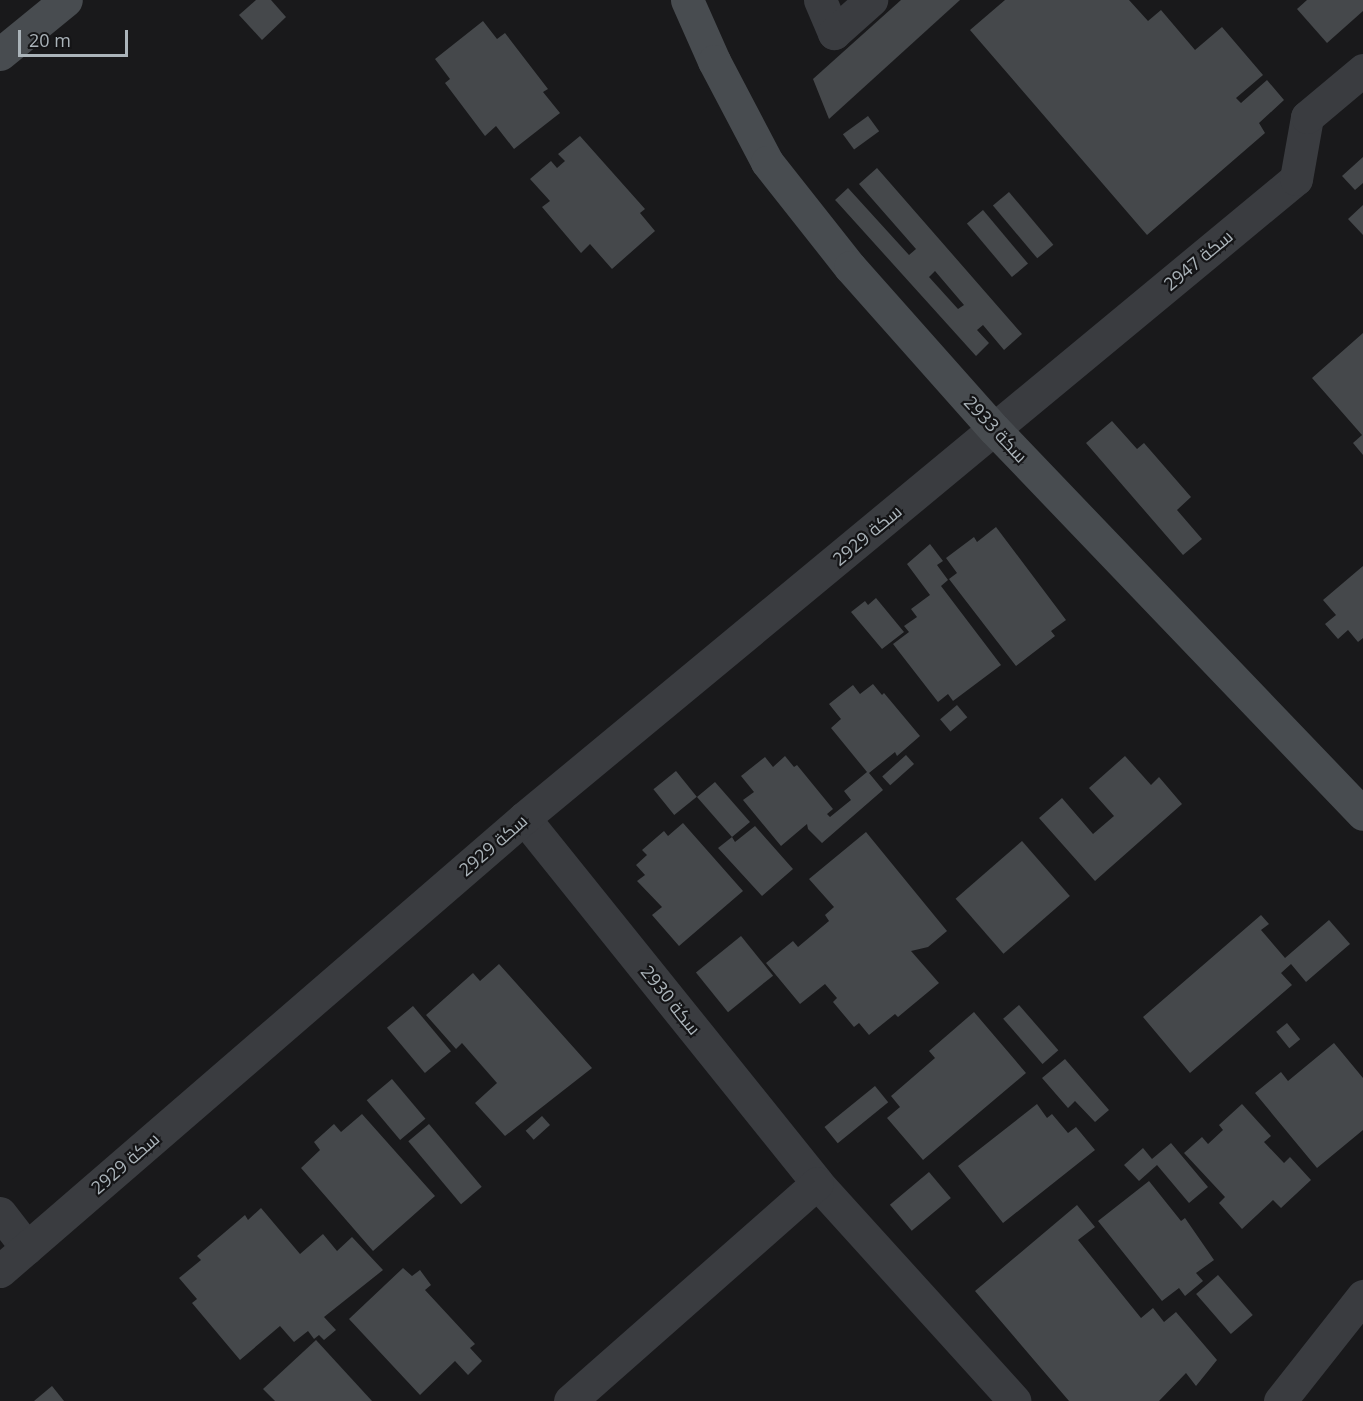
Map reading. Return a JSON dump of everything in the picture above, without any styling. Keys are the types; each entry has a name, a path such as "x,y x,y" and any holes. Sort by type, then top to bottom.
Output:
{"street":[{"path":"0,54 66,0"},
{"name":"سكة 2933","path":"687,0 714,61 767,162 850,267 994,429 1363,814"},
{"path":"820,0 834,33 871,0"},
{"name":"سكة 2947","path":"994,429 1296,179 1307,117 1363,70"},
{"name":"سكة 2929","path":"0,1271 524,818 994,429"},
{"name":"سكة 2930","path":"524,818 817,1183 1015,1401"},
{"path":"570,1401 817,1183"},
{"path":"0,1213 27,1248"},
{"path":"1280,1401 1363,1296"}],"building":[{"path":"256,0 271,0 286,17 262,40 239,15"},
{"path":"901,0 960,0 829,119 813,79"},
{"path":"1005,0 1129,0 1148,21 1161,10 1195,50 1222,27 1263,75 1236,98 1241,103 1267,80 1284,100 1259,123 1265,133 1147,235 970,30"},
{"path":"1307,0 1363,0 1363,11 1327,43 1297,9"},
{"path":"483,21 497,39 505,33 548,89 543,92 560,113 514,149 496,126 485,136 445,83 450,79 435,59"},
{"path":"868,116 879,131 854,150 843,134"},
{"path":"580,136 645,209 640,213 655,231 612,269 590,244 581,253 542,207 550,201 530,179 551,161 557,168 565,161 558,154"},
{"path":"1363,157 1363,183 1355,190 1342,176"},
{"path":"877,168 1022,334 1004,350 983,325 977,330 989,343 976,356 835,200 848,188 909,255 916,249 859,184","holes":["935,271 964,305 958,309 929,277"]},
{"path":"1009,192 1053,245 1037,258 993,205"},
{"path":"1363,205 1363,235 1348,219"},
{"path":"983,210 1028,264 1012,277 967,223"},
{"path":"1363,333 1363,455 1353,443 1362,435 1312,378"},
{"path":"1112,421 1137,449 1144,443 1191,497 1177,510 1202,539 1183,555 1086,443"},
{"path":"996,527 1066,620 1051,631 1055,636 1016,666 949,579 957,573 946,558 974,537 977,542"},
{"path":"930,544 943,561 937,565 948,580 941,586 1001,665 953,701 948,694 938,702 893,644 909,632 904,626 917,617 911,609 930,595 907,564"},
{"path":"1363,566 1363,638 1358,642 1348,630 1338,639 1325,624 1336,615 1323,600"},
{"path":"876,598 904,632 882,649 851,612 865,601 868,605"},
{"path":"873,684 882,695 884,693 920,736 897,756 895,752 869,773 883,790 822,843 808,829 807,824 781,846 743,800 754,792 741,776 765,757 773,767 785,756 794,767 797,765 833,809 827,814 830,817 851,800 844,791 867,772 831,728 841,719 829,704 853,685 860,694"},
{"path":"957,705 967,717 950,731 940,719"},
{"path":"906,755 914,764 890,785 882,776"},
{"path":"1125,756 1151,785 1159,777 1182,804 1095,881 1039,818 1062,798 1093,834 1114,816 1089,788"},
{"path":"676,771 697,797 674,815 653,789"},
{"path":"715,782 750,822 732,837 697,797"},
{"path":"683,823 743,891 679,946 652,915 662,907 637,881 645,875 636,865 647,855 642,850 664,831 668,836"},
{"path":"755,826 793,869 762,896 718,848 732,837 735,842"},
{"path":"866,832 947,931 928,947 911,951 939,983 898,1017 895,1014 869,1035 859,1023 854,1027 833,1002 837,998 825,984 800,1004 766,963 793,941 798,947 829,921 825,915 834,907 809,879"},
{"path":"1022,841 1070,896 1003,954 956,899"},
{"path":"1261,915 1269,924 1261,930 1285,958 1329,920 1350,944 1306,982 1291,964 1281,973 1292,985 1190,1073 1143,1017"},
{"path":"741,936 773,976 728,1012 696,973"},
{"path":"499,964 592,1068 505,1136 475,1103 497,1083 462,1043 456,1049 426,1015 473,973 480,981"},
{"path":"1019,1005 1058,1050 1043,1064 1003,1019"},
{"path":"413,1006 451,1051 425,1073 387,1028"},
{"path":"974,1012 1026,1073 923,1160 887,1118 900,1107 891,1096 935,1058 929,1051"},
{"path":"1287,1023 1300,1039 1289,1048 1276,1032"},
{"path":"1334,1043 1363,1078 1363,1130 1317,1168 1255,1093 1281,1072 1288,1081"},
{"path":"1065,1059 1109,1110 1095,1122 1075,1101 1068,1108 1042,1078"},
{"path":"392,1079 425,1119 400,1140 367,1100"},
{"path":"875,1086 888,1102 838,1143 824,1127"},
{"path":"1037,1104 1047,1118 1052,1114 1068,1133 1076,1127 1095,1150 1003,1223 958,1166"},
{"path":"1242,1104 1271,1136 1264,1142 1284,1163 1290,1157 1311,1180 1281,1208 1273,1200 1242,1229 1219,1203 1225,1197 1184,1153 1202,1137 1208,1144 1223,1130 1219,1125"},
{"path":"362,1114 435,1196 373,1251 301,1168 320,1150 314,1142 334,1124 341,1132"},
{"path":"542,1116 550,1125 534,1140 526,1131"},
{"path":"429,1124 482,1187 461,1204 408,1141"},
{"path":"1171,1143 1208,1187 1189,1203 1157,1165 1139,1181 1124,1165 1143,1148 1152,1159"},
{"path":"929,1172 951,1198 912,1231 890,1205"},
{"path":"1149,1181 1181,1221 1185,1218 1214,1260 1196,1273 1203,1281 1185,1296 1179,1288 1162,1301 1098,1221"},
{"path":"1077,1205 1095,1227 1078,1240 1141,1318 1153,1308 1164,1322 1176,1312 1217,1360 1196,1386 1186,1373 1159,1401 1069,1401 975,1291"},
{"path":"261,1208 300,1254 323,1234 337,1251 352,1237 383,1270 324,1317 336,1330 324,1340 319,1335 314,1339 308,1331 294,1342 280,1326 240,1360 192,1303 197,1299 179,1278 201,1260 197,1256 245,1215 248,1220"},
{"path":"403,1268 412,1276 420,1270 431,1285 425,1290 475,1344 470,1348 482,1361 468,1375 455,1361 420,1395 349,1319"},
{"path":"1218,1275 1253,1315 1231,1334 1196,1294"},
{"path":"316,1340 372,1401 275,1401 263,1389"},
{"path":"52,1386 64,1401 34,1401"}]}
